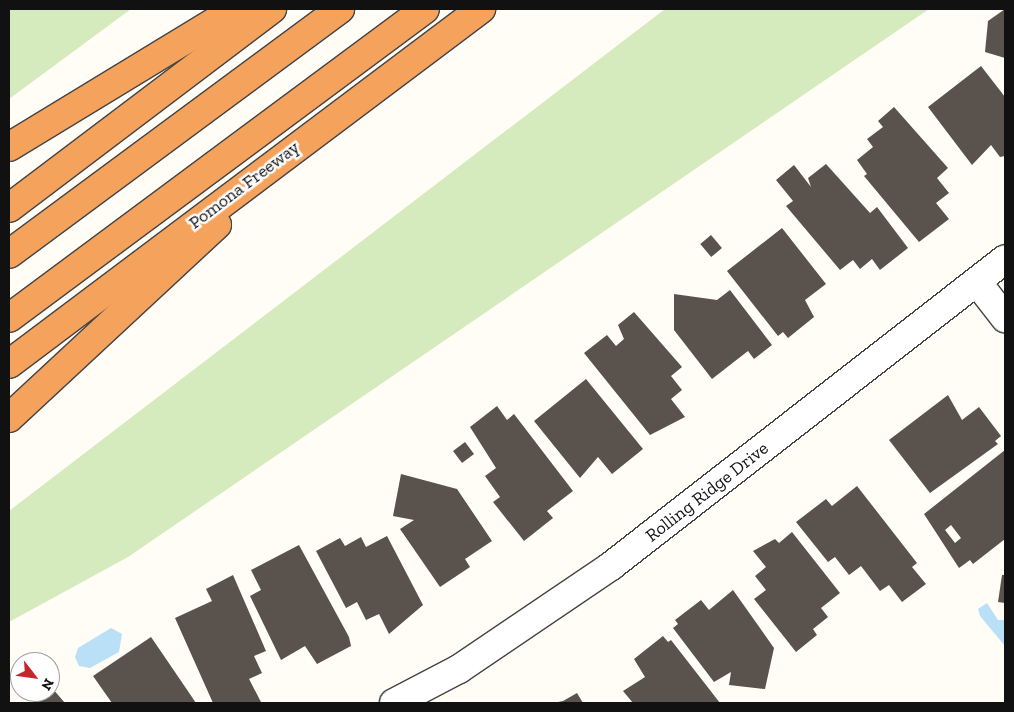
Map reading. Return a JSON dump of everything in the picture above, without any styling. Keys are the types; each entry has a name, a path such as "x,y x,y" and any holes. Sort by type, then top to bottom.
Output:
{"highway":[{"path":"9,147 236,9"},
{"path":"9,208 272,9"},
{"path":"9,254 340,9"},
{"path":"9,318 424,9"},
{"name":"Pomona Freeway","path":"9,364 481,9"},
{"path":"9,418 320,129"}],"street":[{"name":"Rolling Ridge Drive","path":"394,703 459,669 611,566 1005,260"},
{"path":"977,282 1005,318"}],"green space":[{"path":"9,9 131,9 9,99"},
{"path":"665,9 929,9 128,557 9,622 9,511"}],"water":[{"path":"987,603 998,620 1005,620 1005,646 980,616 978,609"},
{"path":"111,628 122,634 119,652 90,668 79,666 75,657 78,648"}],"building":[{"path":"1005,9 1005,58 985,52 988,21"},
{"path":"981,66 1005,97 1005,156 1000,157 991,145 972,165 928,107"},
{"path":"894,107 948,168 937,178 949,193 936,203 949,219 919,242 864,176 867,174 857,160 873,147 867,139 883,127 878,121"},
{"path":"826,164 870,213 877,207 908,248 880,270 872,259 860,269 853,260 840,270 786,206 793,201 776,180 794,165 811,187 808,178"},
{"path":"782,228 826,284 805,300 814,317 788,338 783,332 778,336 727,271"},
{"path":"711,235 722,248 711,257 700,244"},
{"path":"730,290 772,345 754,359 748,351 712,379 674,330 674,294 717,300"},
{"path":"634,312 682,367 671,376 682,390 671,399 685,417 650,435 584,353 607,335 616,346 624,339 618,325"},
{"path":"586,379 643,449 612,474 598,457 580,478 534,421"},
{"path":"948,395 962,420 979,407 1001,436 995,441 998,444 930,493 889,440"},
{"path":"497,406 507,420 514,414 573,491 547,511 553,518 524,541 493,502 500,497 485,476 496,468 470,427"},
{"path":"465,442 474,454 462,463 453,451"},
{"path":"1005,450 1005,539 973,564 970,560 959,568 924,514","holes":["951,525 961,538 955,543 945,530"]},
{"path":"401,474 457,489 492,541 465,559 470,567 440,587 400,529 414,520 393,516"},
{"path":"857,486 917,563 912,567 926,584 902,602 889,585 880,591 861,566 849,575 835,557 828,562 796,522 826,499 832,506"},
{"path":"792,532 840,593 821,608 828,617 813,629 817,635 796,652 754,599 766,590 755,576 766,567 753,551 775,539 779,543"},
{"path":"387,536 423,605 389,634 379,614 366,620 357,602 346,608 316,551 340,538 345,546 361,537 366,547"},
{"path":"299,545 349,637 351,646 317,664 305,646 281,660 250,596 261,590 251,570"},
{"path":"233,575 266,651 254,656 262,673 249,679 261,702 257,703 213,703 175,618 212,601 206,589"},
{"path":"1002,575 1005,575 1005,603 998,602"},
{"path":"733,590 774,648 765,689 729,685 731,672 714,682 673,628 678,624 675,620 701,600 709,610"},
{"path":"663,636 668,642 671,640 720,703 633,703 623,691 645,677 634,659"},
{"path":"151,637 196,703 112,703 93,676"},
{"path":"577,693 583,703 553,703 563,701"},
{"path":"60,697 65,703 34,703 60,702"}]}
